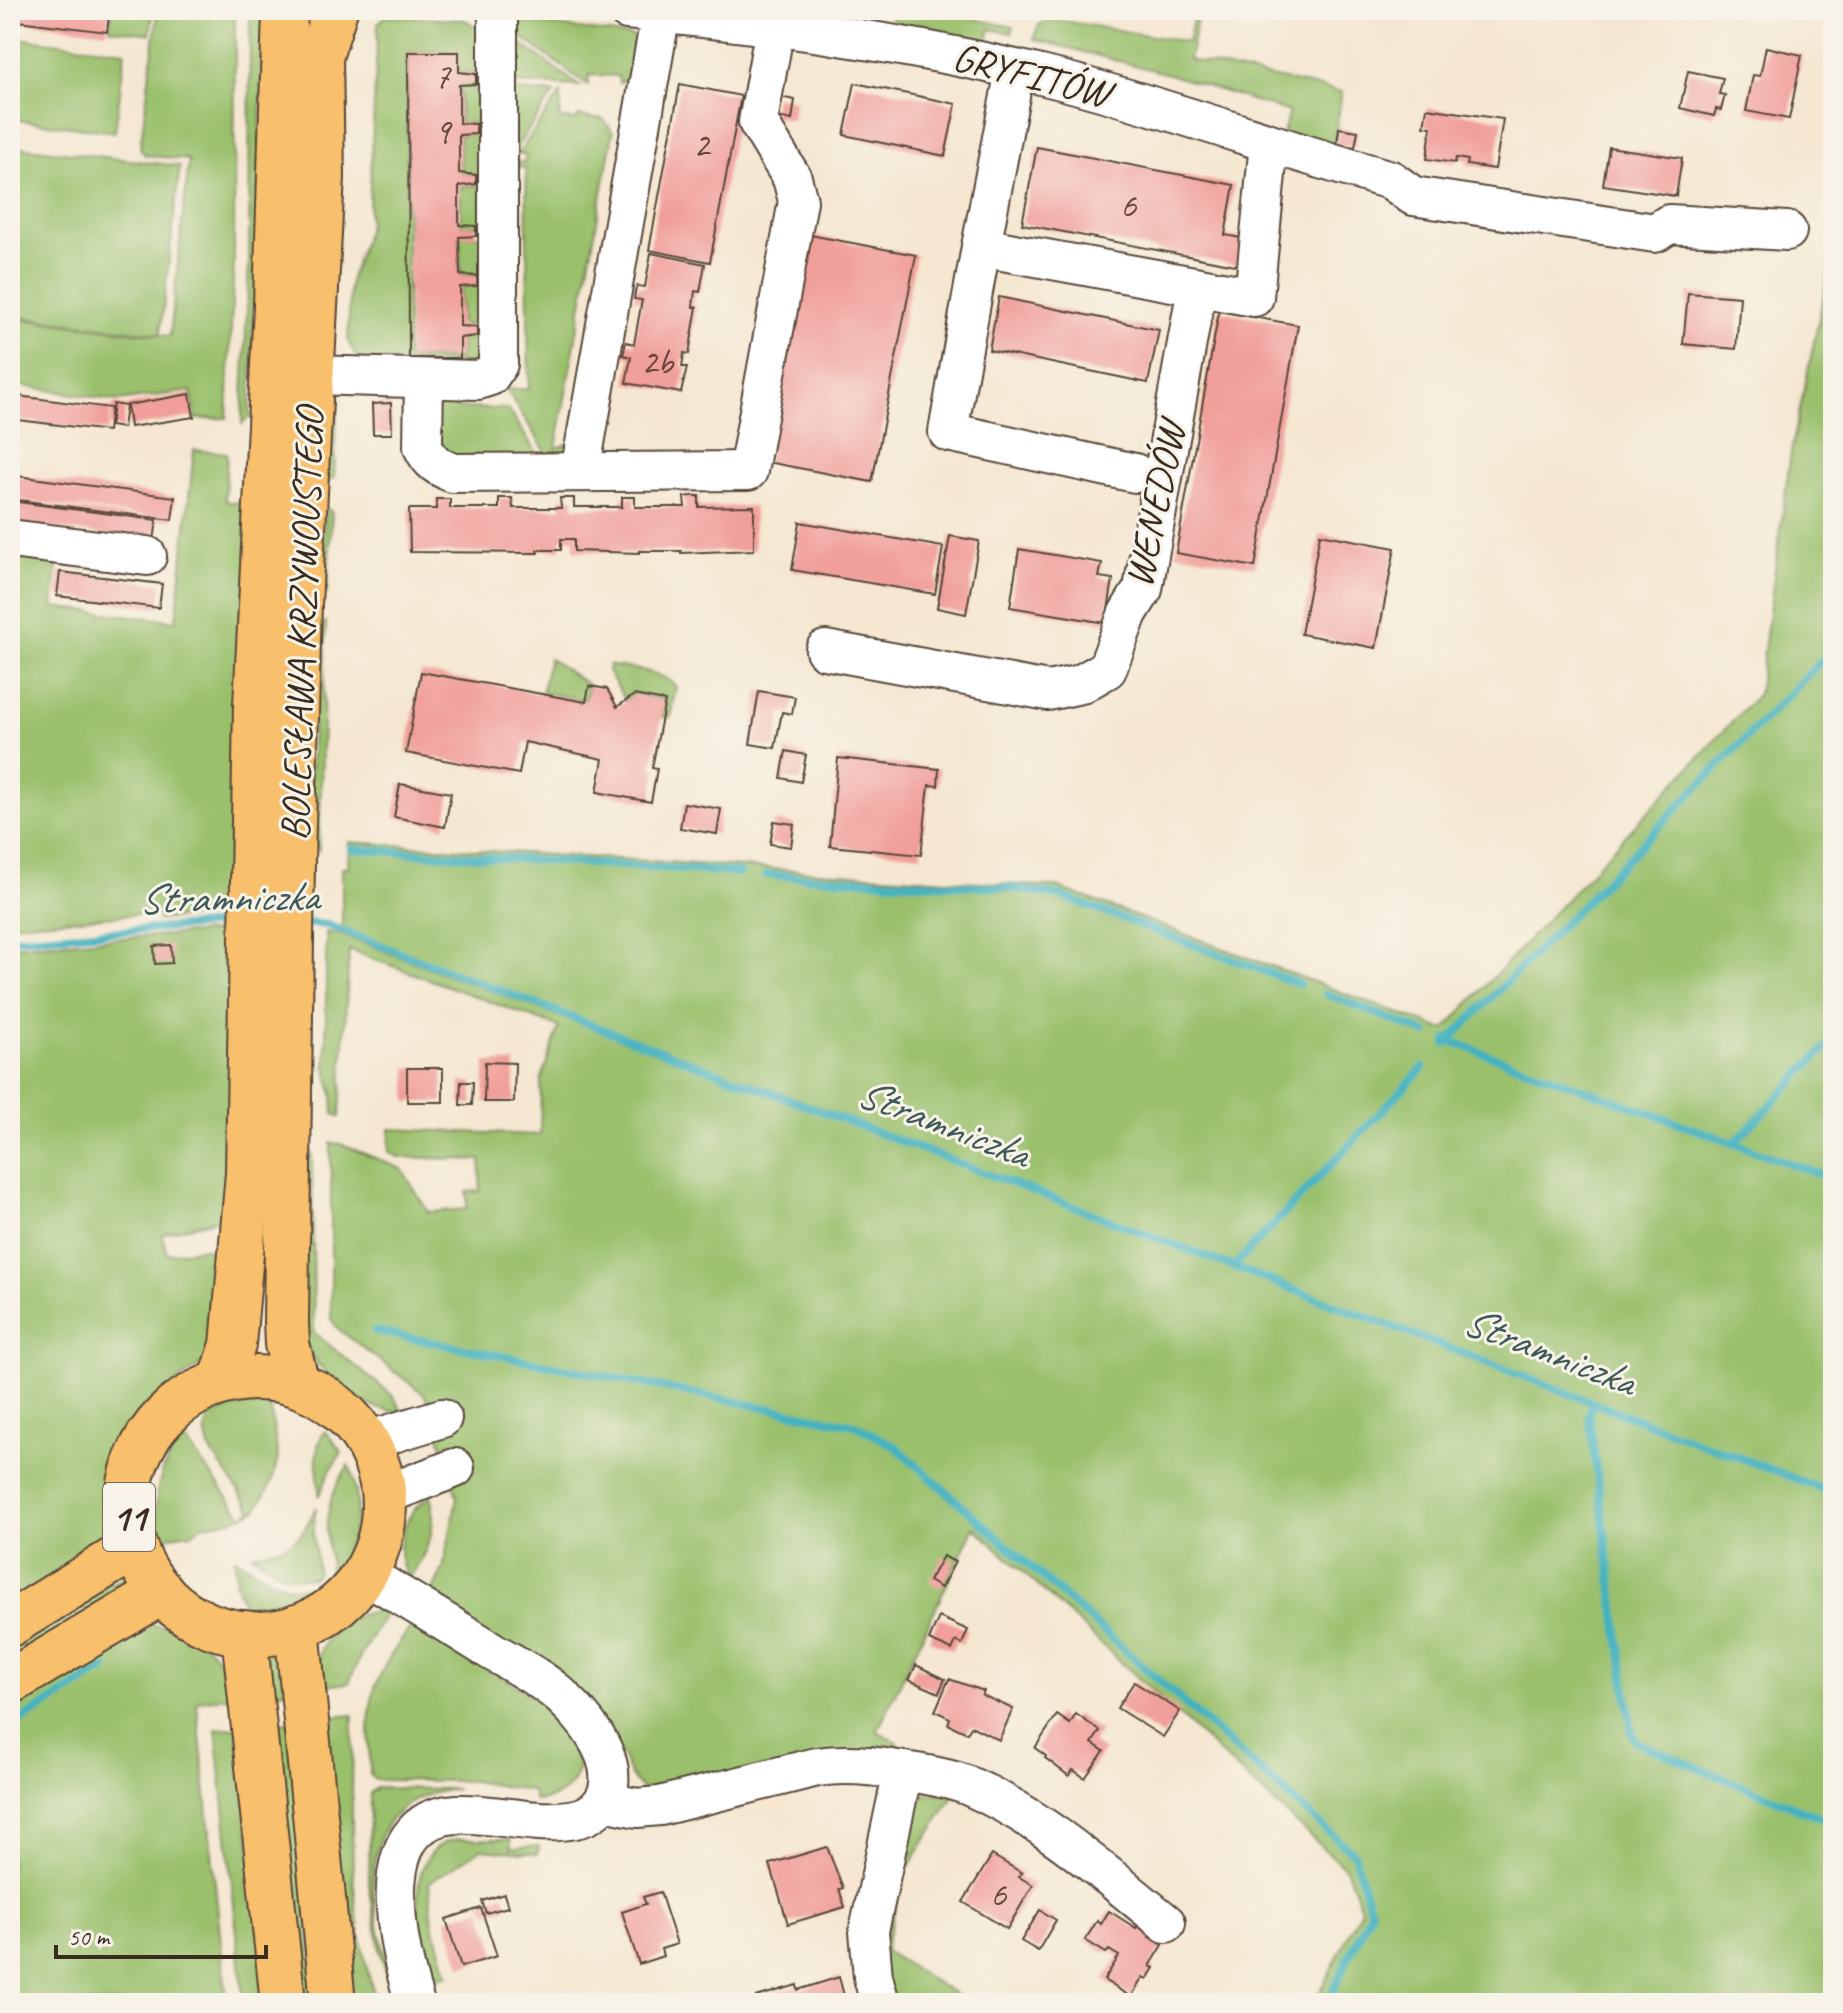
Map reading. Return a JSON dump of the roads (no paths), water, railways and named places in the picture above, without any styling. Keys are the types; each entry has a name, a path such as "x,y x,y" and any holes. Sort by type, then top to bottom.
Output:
{"main road":[{"name":"BOLESŁAWA KRZYWOUSTEGO","path":"285,10 276,305 256,706 272,923 287,1344 297,1384"},
{"name":"BOLESŁAWA KRZYWOUSTEGO","path":"221,1382 233,1345 299,604 322,177 320,57 335,10"},
{"name":"11","path":"259,1378 297,1384 341,1409 367,1441 381,1476 384,1495 381,1536 365,1574 335,1607 297,1627 270,1633 221,1629 179,1608 146,1571 129,1523 132,1475 152,1432 168,1413 187,1399 221,1382 259,1378"},
{"name":"11","path":"10,1624 135,1547"},
{"name":"11","path":"10,1682 162,1592"},
{"path":"297,1627 333,2003"},
{"path":"244,1633 283,2003"}],"street":[{"path":"312,375 478,380 490,376 498,364 498,10"},
{"path":"580,472 644,12"},
{"name":"GRYFITÓW","path":"644,12 775,27 855,23 1155,107 1391,180 1416,175 1530,203 1658,212 1669,224 1787,231"},
{"path":"424,379 423,447 427,457 438,467 453,473 748,471 798,201 792,178 758,122 775,27"},
{"path":"1015,70 948,432 1135,473"},
{"path":"981,247 1254,297 1269,143"},
{"name":"WENEDÓW","path":"825,650 1048,691 1081,684 1107,669 1128,613 1143,589 1197,287"},
{"path":"10,539 147,556"},
{"path":"367,1441 442,1418"},
{"path":"384,1495 455,1468"},
{"path":"365,1574 548,1685 589,1728 606,1761 610,1781 604,1801 594,1811 576,1819 534,1820 458,1814 441,1817 420,1828 404,1846 398,1866 397,1923 404,1967 415,2003"},
{"path":"604,1801 637,1808 660,1806 827,1766 869,1765 942,1777 1010,1807 1072,1848 1166,1923"},
{"path":"880,2003 871,1969 869,1931 903,1771"}],"waterway":[{"path":"1446,1044 1833,649"},
{"path":"352,849 740,873"},
{"path":"766,875 1010,888 1061,896 1299,984"},
{"name":"Stramniczka","path":"10,939 240,923"},
{"name":"Stramniczka","path":"305,923 327,925 1833,1493"},
{"path":"1326,994 1426,1033"},
{"path":"1447,1040 1833,1179"},
{"path":"1733,1144 1833,1040"},
{"path":"1234,1266 1423,1068"},
{"path":"375,1331 855,1425 895,1446 1354,1854 1371,1911 1327,2003"},
{"path":"1592,1402 1589,1415 1632,1733 1636,1742 1833,1823"},
{"path":"10,1727 106,1668"}]}
